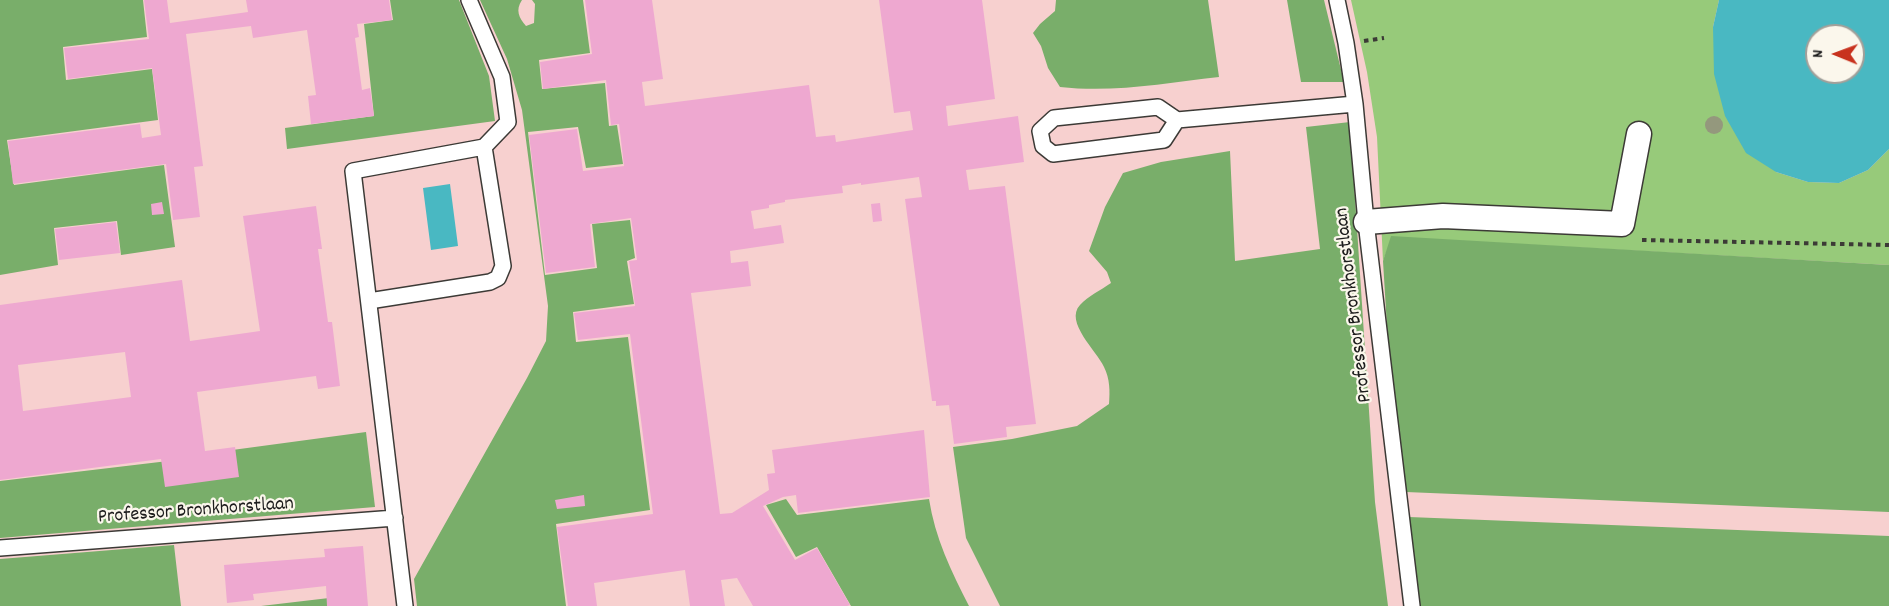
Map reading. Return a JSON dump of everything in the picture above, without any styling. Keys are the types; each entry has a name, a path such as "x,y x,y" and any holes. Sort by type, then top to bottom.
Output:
{"street":[{"path":"1366,222 1443,216 1622,224 1639,134"}],"lane":[{"path":"405,606 353,171 484,147 508,122 502,77 469,0"},
{"name":"Professor Bronkhorstlaan","path":"1337,0 1355,104 1366,222 1412,606"},
{"path":"1178,120 1164,140 1053,154 1043,146 1040,131 1054,118 1158,107 1178,120 1355,104"},
{"path":"369,301 490,282 498,278 503,266 484,147"},
{"name":"Professor Bronkhorstlaan","path":"0,548 395,518"}],"path":[{"path":"1622,224 1634,240 1889,245"}],"shaded area":[{"path":"0,0 1889,0 1889,606 0,606"}],"green space":[{"path":"0,0 143,0 147,37 63,47 66,80 152,69 158,120 7,140 14,185 164,165 175,247 121,255 117,221 54,228 58,265 0,275"},
{"path":"390,0 459,0 489,76 495,121 287,149 285,128 374,116 364,24 393,20"},
{"path":"480,0 522,0 519,14 526,26 534,23 535,4 532,0 583,0 590,53 539,60 542,89 605,83 609,126 617,125 623,164 586,168 578,127 528,132 545,275 597,268 592,224 630,220 635,258 627,261 634,304 573,312 576,342 628,337 650,510 556,524 566,606 417,606 414,579 546,341 548,306 522,110 507,59"},
{"path":"1056,0 1208,0 1219,77 1120,88 1060,87 1048,68 1041,46 1033,33 1055,11"},
{"path":"1287,0 1324,0 1344,82 1301,82"},
{"path":"1351,0 1719,0 1713,27 1776,172 1808,182 1839,183 1868,170 1889,149 1889,265 1392,237 1383,261 1377,137 1367,72"},
{"path":"1350,122 1375,502 1388,606 1000,606 966,538 953,447 1012,439 1077,426 1109,404 1106,372 1079,328 1076,312 1087,299 1111,283 1107,272 1089,251 1105,207 1123,173 1161,162 1230,151 1235,261 1320,249 1306,127"},
{"path":"1391,236 1889,265 1889,512 1406,492 1393,412 1383,261"},
{"path":"366,432 375,507 0,538 0,481 210,456 210,453"},
{"path":"786,499 797,515 929,499 940,541 969,606 851,606 817,547 796,557 766,505"},
{"path":"1409,517 1889,536 1889,606 1420,606"},
{"path":"174,545 181,606 0,606 0,559"},
{"path":"329,598 330,606 261,606"}],"water":[{"path":"1719,0 1889,0 1889,149 1868,170 1839,183 1808,182 1776,172 1746,153 1725,116 1714,74 1713,27"},
{"path":"450,184 458,246 431,250 423,188"}],"building":[{"path":"144,0 167,0 170,23 248,12 246,0 389,0 392,20 357,24 359,37 355,38 362,90 370,88 374,116 311,124 308,96 316,95 307,30 253,38 251,26 186,34 203,166 194,167 200,217 173,220 166,164 13,184 8,141 140,124 142,138 161,135 152,68 68,79 64,48 149,39"},
{"path":"585,0 652,0 663,79 642,82 645,106 809,85 816,137 835,135 836,142 913,130 910,111 894,113 879,0 982,0 995,99 946,106 948,126 1018,116 1024,162 966,170 969,190 1005,186 1036,424 1006,427 1007,437 954,444 949,405 936,406 936,401 932,401 905,199 922,197 919,177 842,186 843,193 785,200 785,202 769,205 769,208 751,211 754,229 781,225 784,243 730,251 731,263 748,261 751,286 691,293 720,514 732,513 769,490 767,474 775,473 772,450 924,430 930,497 798,513 796,495 783,497 763,506 795,560 817,548 850,605 753,606 737,578 721,580 725,606 690,606 685,570 594,583 597,606 568,606 557,527 653,514 630,334 578,340 574,313 635,306 629,261 637,260 631,218 590,224 595,267 546,273 529,135 577,129 583,171 624,166 619,124 611,125 606,80 543,89 540,62 592,54"},
{"path":"162,202 164,214 152,215 151,204"},
{"path":"880,203 882,221 873,222 871,204"},
{"path":"316,206 322,249 318,249 328,322 332,322 340,386 318,389 316,376 197,392 205,451 235,447 239,477 165,487 161,459 0,480 0,305 182,280 190,341 260,331 243,216","holes":["125,352 131,397 23,411 18,365"]},
{"path":"116,222 120,253 59,260 55,229"},
{"path":"584,495 585,506 557,509 555,500"},
{"path":"363,546 368,606 327,606 326,586 253,594 254,600 227,603 224,565 325,557 324,549"}]}
